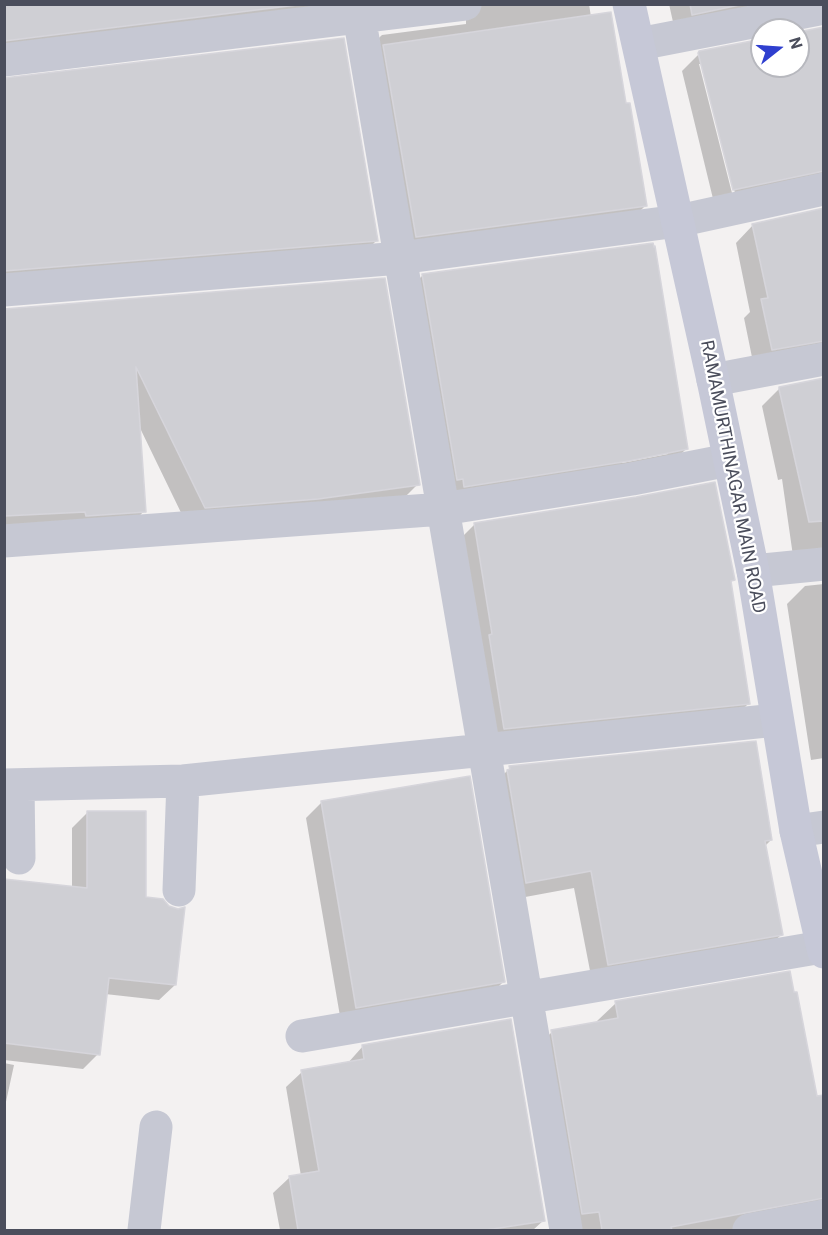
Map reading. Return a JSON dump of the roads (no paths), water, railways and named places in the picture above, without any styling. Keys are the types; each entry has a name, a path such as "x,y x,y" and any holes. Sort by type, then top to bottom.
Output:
{"main road":[{"name":"RAMAMURTHINAGAR MAIN ROAD","path":"629,4 753,571 776,720 810,829 823,950"}],"street":[{"path":"4,60 358,11 465,4"},
{"path":"639,44 824,8"},
{"path":"358,11 566,1230"},
{"path":"4,290 400,258 678,220 824,189"},
{"path":"713,380 824,359"},
{"path":"4,541 443,509 632,479 729,460"},
{"path":"753,571 824,564"},
{"path":"19,858 11,785 183,782 776,720"},
{"path":"179,890 183,782"},
{"path":"302,1036 823,950"},
{"path":"144,1230 156,1127"},
{"path":"749,1230 824,1216"}]}
